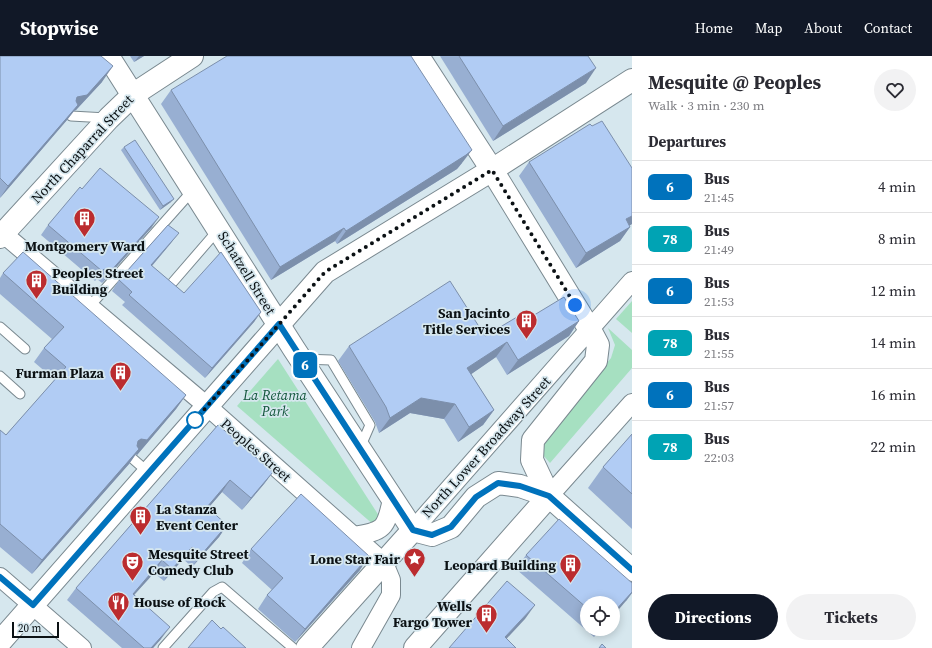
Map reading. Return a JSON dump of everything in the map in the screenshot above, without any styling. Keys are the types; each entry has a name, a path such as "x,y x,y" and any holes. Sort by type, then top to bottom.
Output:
{"main road":[{"name":"Schatzell Street","path":"108,56 134,94 301,359 413,530"},
{"name":"North Chaparral Street","path":"1,234 109,118 134,94 192,56"},
{"path":"418,56 492,170 598,345 596,361 533,440 532,460 549,496"},
{"path":"0,642 33,605 141,466 207,406 325,272 492,170 632,80"},
{"path":"413,530 432,535 451,527 476,497 498,483 520,486 549,496 632,570"},
{"path":"415,648 549,496"},
{"name":"North Lower Broadway Street","path":"308,648 413,530"}],"street":[{"name":"Peoples Street","path":"1,234 207,406 384,563 391,580 391,595 361,648"},
{"name":"North Lower Broadway Street","path":"413,530 632,281"},
{"path":"549,496 632,403"},
{"path":"354,536 376,532 388,520 392,499"},
{"path":"0,577 82,648"}],"lane":[{"path":"71,116 109,118"},
{"path":"89,307 194,189"},
{"path":"173,282 219,228"},
{"path":"0,327 25,349"},
{"path":"0,376 20,394"},
{"path":"163,648 213,592 222,587 293,648"}],"green space":[{"path":"632,301 632,333 616,319"},
{"path":"608,328 632,350 632,368 550,463 542,454 544,441 611,358 615,345"},
{"name":"La Retama Park","path":"278,359 381,519 375,526 237,406"}],"building":[{"path":"0,56 101,56 113,66 87,95 77,97 76,101 78,105 8,186 0,178"},
{"path":"227,56 411,56 472,150 346,231 344,228 280,267 171,90"},
{"path":"459,56 588,56 596,68 503,126"},
{"path":"602,121 632,168 632,216 626,219 630,227 586,253 529,162 590,124 592,126"},
{"path":"135,140 174,199 163,206 124,147"},
{"path":"100,168 159,217 109,273 104,269 102,271 48,225 80,187 82,189"},
{"path":"168,225 179,233 151,265 184,293 221,252 261,312 212,368 129,295 132,292 119,280"},
{"path":"23,252 186,395 147,440 141,439 138,441 137,446 139,449 42,560 0,524 0,430 6,435 66,367 44,348 64,327 3,273"},
{"path":"450,281 485,336 517,317 521,323 564,297 579,321 518,360 507,342 467,368 494,410 469,427 455,404 421,398 390,418 386,407 349,346"},
{"path":"218,425 273,472 251,498 230,480 207,507 227,525 201,555 192,547 172,569 162,560 133,594 170,627 151,648 144,648 76,588"},
{"path":"632,434 632,494 603,467"},
{"path":"301,494 369,556 305,629 267,595 283,578 251,549"},
{"path":"559,519 632,583 632,592 620,605 620,596 580,596 580,602 526,555"},
{"name":"Wells Fargo Tower","path":"507,581 535,605 505,637 516,648 449,648"},
{"path":"212,620 221,629 223,627 246,648 188,648"},
{"path":"602,644 606,648 599,648"}],"bus line":[{"name":"6","path":"0,577 33,605 279,324 413,530 432,535 451,527 476,497 498,483 520,486 549,496 632,570"}],"place":[{"name":"Montgomery Ward","path":"85,238"},
{"name":"Peoples Street Building","path":"37,300"},
{"name":"San Jacinto Title Services","path":"526,340"},
{"name":"Furman Plaza","path":"120,392"},
{"name":"La Stanza Event Center","path":"140,536"},
{"name":"Lone Star Fair","path":"415,578"},
{"name":"Mesquite Street Comedy Club","path":"132,582"},
{"name":"Leopard Building","path":"571,584"},
{"name":"House of Rock","path":"118,622"},
{"name":"Wells Fargo Tower","path":"487,634"}],"route":[{"path":"195,420 325,272 492,170 575,305"}]}
